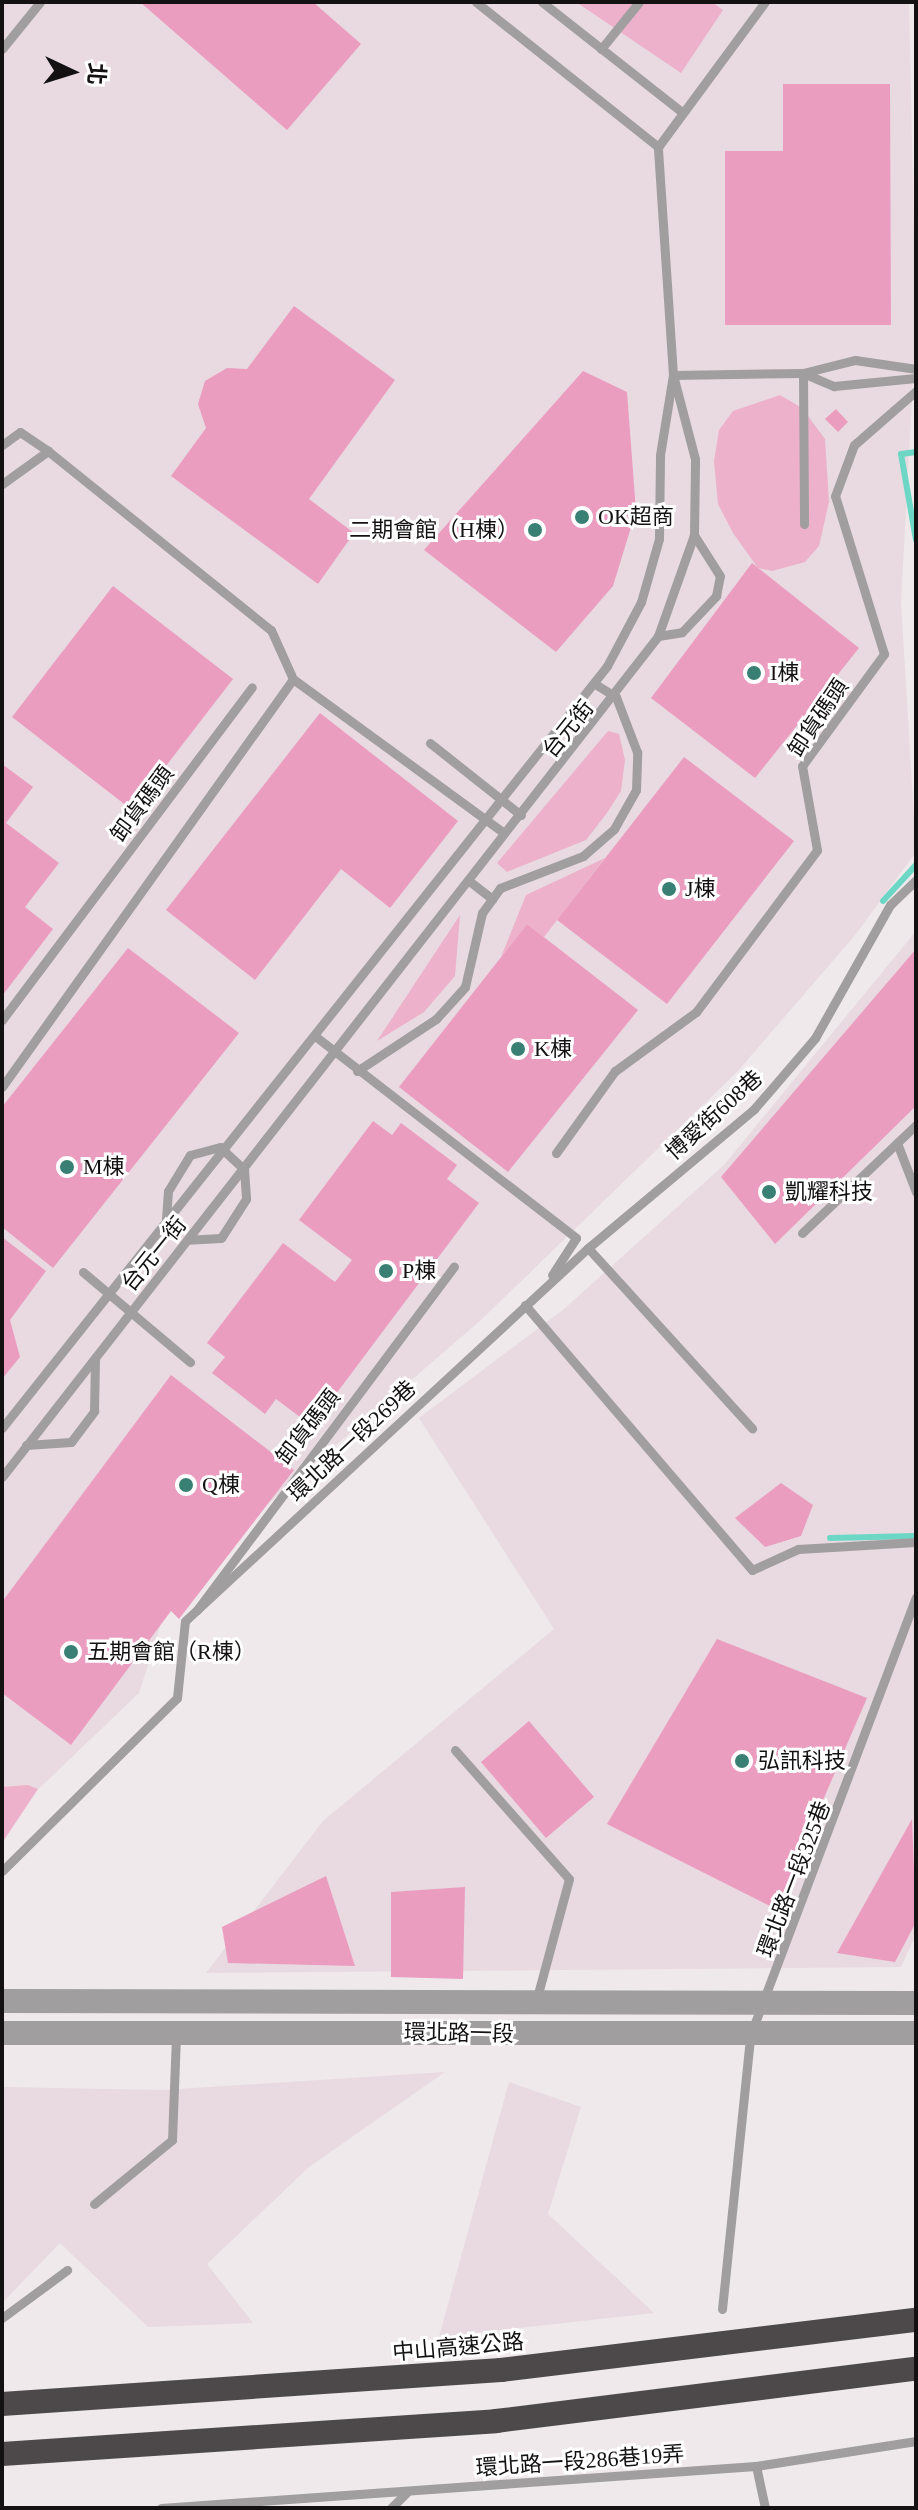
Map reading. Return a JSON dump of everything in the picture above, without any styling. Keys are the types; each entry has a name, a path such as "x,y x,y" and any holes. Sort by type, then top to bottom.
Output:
{"highway":[{"name":"中山高速公路","path":"2,2404 501,2370 916,2320"},
{"path":"2,2454 496,2421 916,2369"}],"street":[{"name":"環北路一段","path":"2,2001 762,2006 916,2003"},
{"name":"環北路一段","path":"2,2033 750,2036 916,2033"}],"lane":[{"path":"2,49 40,2"},
{"path":"476,2 658,147 765,2"},
{"path":"601,49 639,2"},
{"path":"545,3 682,112"},
{"name":"台元街","path":"335,1054 504,833 616,697 658,636 694,535 695,459 673,375 658,147"},
{"path":"673,375 803,373 855,360 916,369"},
{"path":"803,373 834,386 916,378"},
{"path":"803,373 804,524"},
{"name":"台元街","path":"315,1036 484,817 594,683 641,602 659,539 660,455 673,375"},
{"name":"卸貨碼頭","path":"556,1153 615,1071 696,1012 817,850 802,766 884,654 835,496 854,445 916,391"},
{"path":"2,445 20,432 48,451 271,630 293,679 504,833"},
{"path":"2,484 48,451"},
{"path":"658,636 682,632 716,596 720,576 694,535"},
{"path":"2,1087 293,679"},
{"path":"357,1071 436,1019 465,987 492,899 500,888 583,856 614,829 636,790 637,752 616,697 594,683"},
{"name":"卸貨碼頭","path":"2,1020 252,687"},
{"path":"430,743 521,815"},
{"path":"468,880 492,899"},
{"name":"博愛街608巷","path":"525,1305 754,1109 815,1038 890,905 916,880"},
{"path":"315,1036 576,1238 544,1288"},
{"name":"台元一街","path":"2,1428 220,1147 315,1036"},
{"name":"台元一街","path":"2,1477 335,1054"},
{"path":"802,1233 916,1125"},
{"path":"897,1143 916,1192"},
{"path":"166,1219 168,1191 190,1155 220,1147 244,1169 246,1199 221,1238 188,1240"},
{"path":"588,1248 752,1428"},
{"name":"卸貨碼頭","path":"197,1610 454,1267"},
{"path":"83,1272 190,1362"},
{"path":"525,1305 752,1570 798,1549 916,1542"},
{"name":"環北路一段269巷","path":"2,1871 177,1698 185,1621 525,1305"},
{"path":"26,1445 71,1442 94,1411 95,1357"},
{"name":"環北路一段325巷","path":"722,2309 750,2036 916,1597"},
{"path":"455,1750 569,1879 535,2004"},
{"path":"94,2204 172,2140 176,2032"},
{"path":"2,2318 67,2270"},
{"name":"環北路一段286巷19弄","path":"161,2508 756,2466 916,2441"},
{"path":"756,2466 765,2508"},
{"path":"391,2508 407,2492"}],"shaded area":[{"path":"2,2 909,2 916,325 901,602 916,852 856,934 737,1072 481,1320 173,1586 139,1693 25,1802 2,1843"},
{"path":"576,2 712,2 723,10 681,73"},
{"path":"780,395 802,408 825,439 829,502 819,546 805,562 772,571 758,568 733,533 718,504 714,461 719,430 733,411"},
{"path":"608,731 619,734 625,760 621,791 607,813 586,840 507,872 497,863"},
{"path":"605,858 544,937 527,924 501,957 526,895"},
{"path":"460,915 455,976 424,1012 377,1041"},
{"path":"916,931 916,1935 901,1967 206,1973 323,1821 554,1629 419,1418 564,1309 724,1165"},
{"path":"28,1785 38,1789 2,1843 2,1787"},
{"path":"445,2072 309,2167 207,2264 253,2323 148,2327 60,2243 2,2303 2,2087 162,2090"},
{"path":"509,2082 581,2107 548,2214 654,2313 439,2337"}],"building":[{"path":"140,2 313,2 361,44 287,130"},
{"path":"783,84 890,84 891,325 725,325 725,151 783,151"},
{"path":"294,306 395,380 309,499 354,533 318,584 171,476 206,428 198,404 205,381 227,368 247,369"},
{"name":"二期會館（H棟）","path":"583,371 627,392 636,511 613,586 556,652 424,550"},
{"path":"836,409 848,422 838,432 825,419"},
{"name":"I棟","path":"752,563 859,648 755,778 651,698"},
{"path":"113,586 233,679 132,810 12,717"},
{"path":"320,713 458,821 390,908 341,869 255,980 166,910"},
{"name":"J棟","path":"684,757 794,841 667,1004 557,920"},
{"path":"2,764 33,787 6,823 59,863 25,907 53,929 2,996"},
{"name":"K棟","path":"527,924 638,1010 508,1172 399,1087"},
{"name":"M棟","path":"128,948 239,1033 53,1268 2,1227 2,1107"},
{"path":"916,949 916,1106 775,1244 721,1177"},
{"name":"P棟","path":"373,1121 392,1135 401,1123 457,1165 447,1179 479,1203 312,1426 276,1399 265,1414 212,1373 225,1357 207,1343 283,1243 335,1282 352,1260 299,1220"},
{"path":"2,1237 46,1271 10,1320 20,1357 2,1379"},
{"path":"171,1375 294,1470 179,1619 171,1611 71,1745 2,1693 2,1602"},
{"path":"781,1483 813,1505 801,1536 765,1547 735,1518"},
{"name":"弘訊科技","path":"717,1639 867,1698 776,1909 607,1824"},
{"path":"529,1721 594,1797 546,1838 481,1762"},
{"path":"912,1819 916,1922 895,1962 837,1953"},
{"path":"326,1876 355,1966 228,1963 222,1927"},
{"path":"465,1887 463,1979 391,1977 391,1892"}],"waterway":[{"path":"916,452 901,454 916,540"},
{"path":"883,901 916,865"},
{"path":"830,1538 916,1536"}],"place":[{"name":"OK超商","path":"582,517"},
{"name":"二期會館（H棟）","path":"535,530"},
{"name":"I棟","path":"754,673"},
{"name":"J棟","path":"669,889"},
{"name":"K棟","path":"518,1049"},
{"name":"M棟","path":"67,1167"},
{"name":"凱耀科技","path":"769,1192"},
{"name":"P棟","path":"386,1271"},
{"name":"Q棟","path":"186,1485"},
{"name":"五期會館（R棟）","path":"71,1652"},
{"name":"弘訊科技","path":"742,1761"}]}
